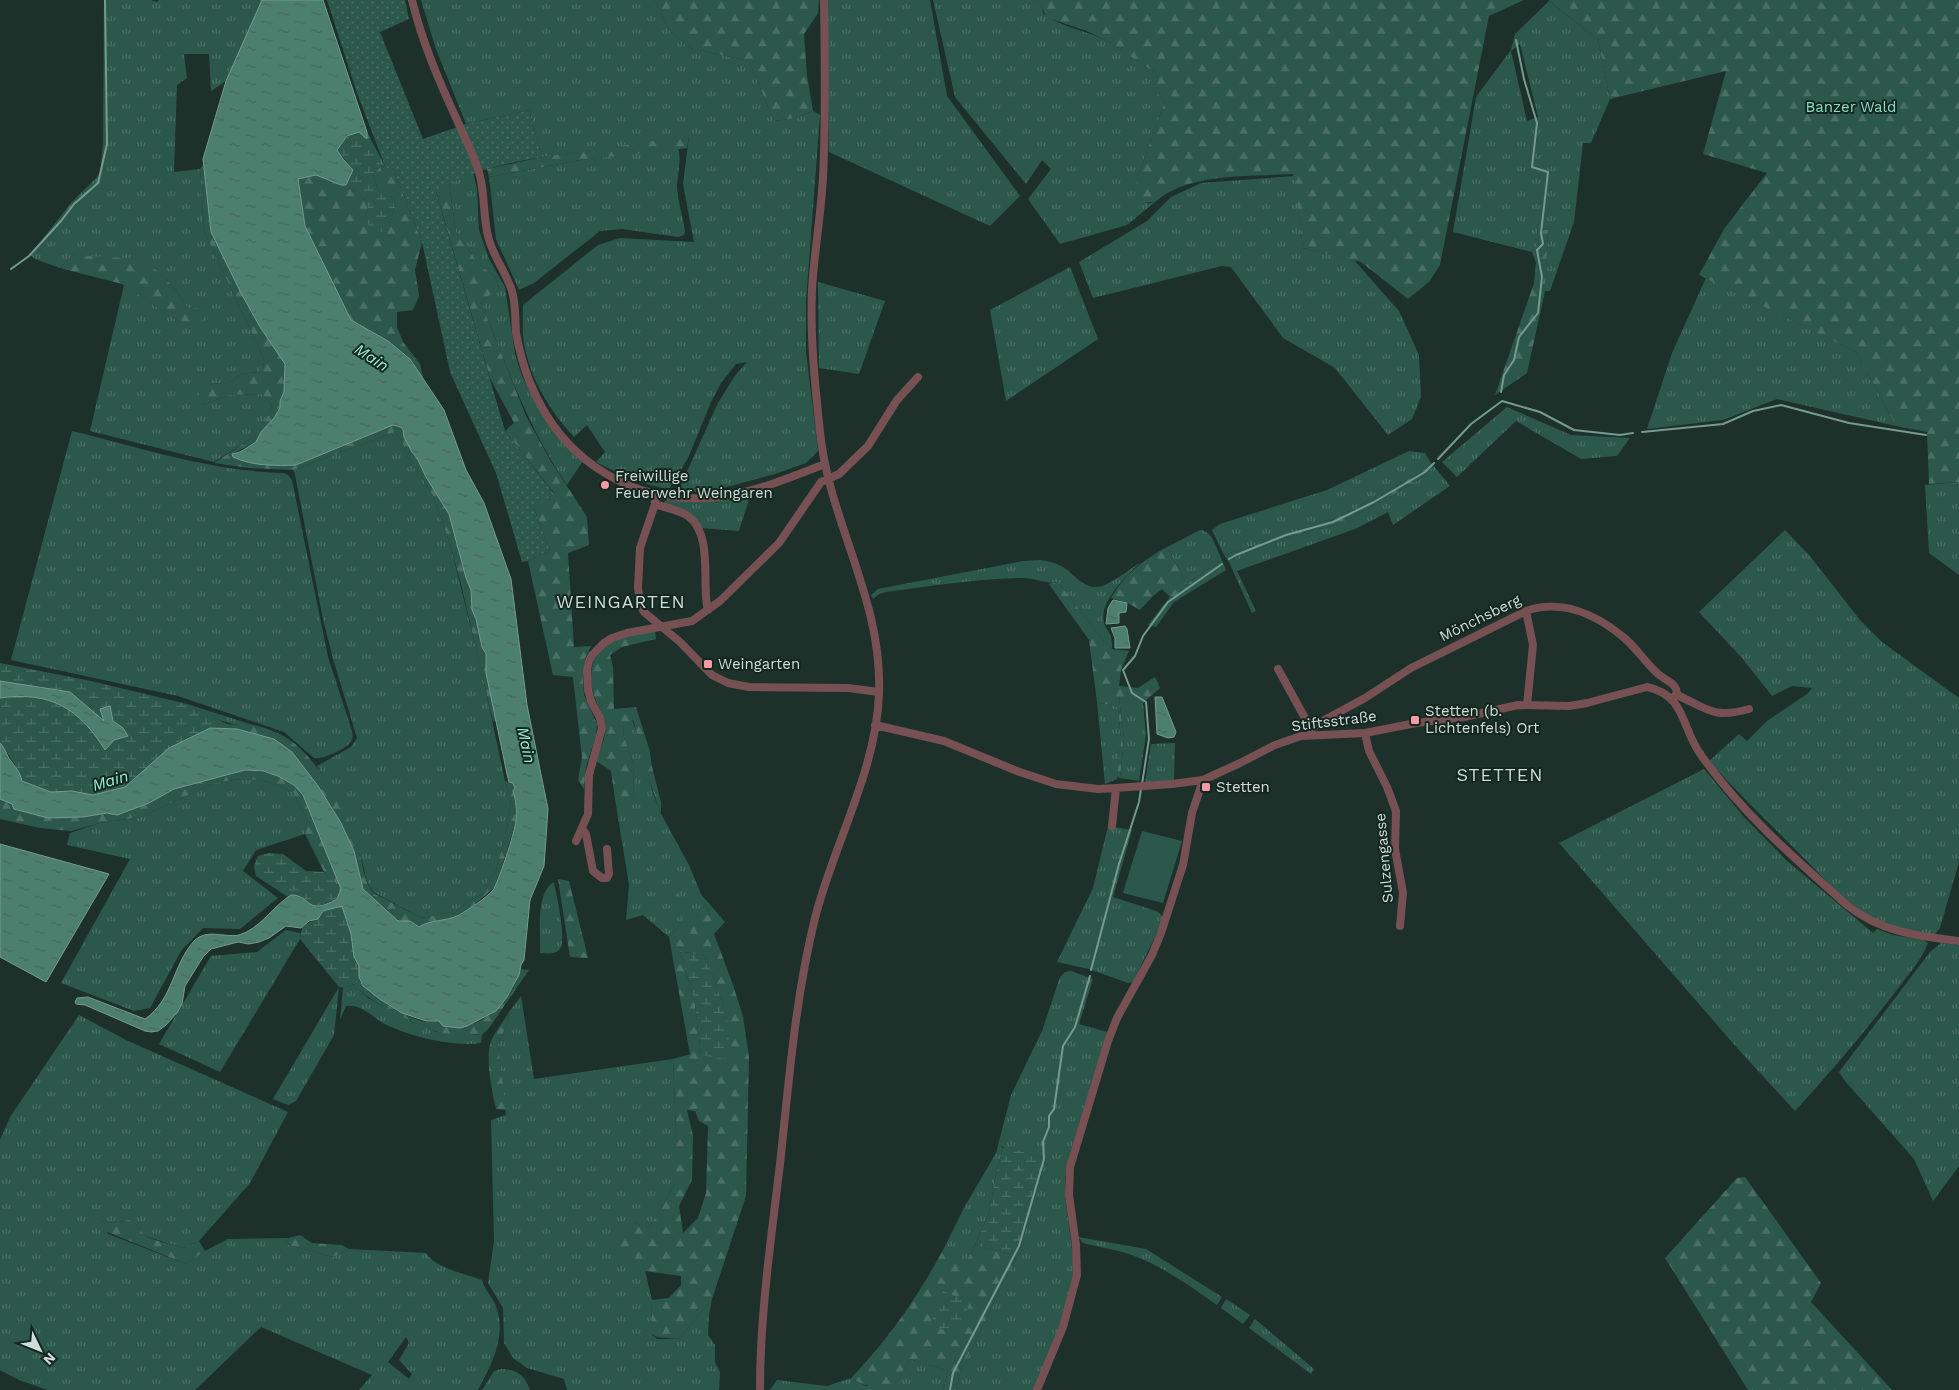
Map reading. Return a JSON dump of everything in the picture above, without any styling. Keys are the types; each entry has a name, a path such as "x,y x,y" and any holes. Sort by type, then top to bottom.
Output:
{"street":[{"path":"412,0 430,60 480,175 488,239 512,292 516,333 522,361 545,412 566,439 606,475 636,489 655,495 687,497 731,494 784,479 825,464"},
{"path":"760,1390 767,1279 792,1042 798,1005 816,914 864,774 875,725 879,692 875,639 864,588 828,479 817,404 812,289 824,164 824,0"},
{"path":"576,841 588,814 589,775 602,728 600,718 588,690 587,670 589,661 598,648 612,638 627,633 692,621 708,610 779,543 821,482 837,476 856,459 898,400 918,377"},
{"path":"655,495 655,504 640,548 638,587 640,604 644,612 680,642 705,668 720,680 742,686 848,688 879,692"},
{"path":"655,504 681,512 694,521 706,560 708,610"},
{"name":"Mönchsberg","path":"1311,732 1411,668 1539,606 1567,607 1603,623 1622,636 1656,673 1675,687 1677,691 1674,697"},
{"path":"1526,611 1533,645 1527,705"},
{"path":"1278,669 1311,732"},
{"name":"Stiftsstraße","path":"875,725 944,741 1040,779 1074,787 1098,789 1141,787 1203,780 1275,745 1311,732 1366,733 1416,723 1464,718 1527,705 1569,706 1648,687 1718,714 1730,714 1749,709"},
{"path":"1674,697 1694,747 1712,771 1746,811 1803,866 1859,915 1887,928 1907,934 1959,941"},
{"name":"Sulzengasse","path":"1366,733 1369,751 1387,787 1396,811 1396,849 1403,893 1400,926"},
{"path":"1037,1390 1064,1327 1077,1275 1076,1245 1069,1195 1070,1167 1108,1041 1117,1018 1152,955 1167,917 1183,864 1192,813 1203,780"},
{"path":"1112,826 1116,788"},
{"path":"582,830 586,834 593,871 602,878 607,878 609,874 606,849"}],"green space":[{"path":"104,0 151,0 157,2 159,0 262,0 226,81 211,91 209,54 184,54 187,78 177,85 174,172 200,169 204,231 265,361 259,372 241,374 229,384 206,383 202,405 229,395 262,394 272,405 268,416 260,427 261,432 214,462 90,431 124,285 181,323 187,307 176,290 161,274 73,255 60,268 35,259 30,255 71,203 100,174 103,144"},
{"path":"327,0 405,0 409,19 380,32 423,139 466,124 529,110 542,157 500,165 474,173 436,192 505,431 554,494 534,508 550,551 528,561 522,562 496,473 450,372 422,242 394,173 385,166 357,93"},
{"path":"421,0 655,0 669,30 690,48 749,61 774,121 796,118 813,111 820,115 806,302 806,352 818,451 806,463 775,474 708,492 685,491 680,487 718,403 734,377 747,362 736,364 721,383 711,402 688,458 669,489 640,482 596,462 605,452 587,425 574,437 565,427 542,394 531,369 523,338 523,305 598,245 620,238 694,242 683,184 689,137 542,157 529,110 466,124 436,49"},
{"path":"655,0 819,0 818,13 804,34 807,75 813,111 796,118 774,121 749,61 690,48 669,30"},
{"path":"827,0 930,0 947,96 1020,196 990,226 829,152"},
{"path":"933,0 1037,0 1042,6 1043,13 1050,18 1107,41 1156,73 1157,76 1153,89 1165,101 1136,182 1148,203 1155,202 1127,225 1060,244 1028,199 1051,169 1042,160 1026,184 955,97"},
{"path":"1037,0 1524,0 1489,16 1440,265 1429,282 1408,299 1361,262 1303,248 1293,174 1239,176 1202,181 1185,185 1169,192 1155,202 1146,202 1136,182 1165,101 1152,89 1157,76 1156,73 1109,42 1087,31 1048,18"},
{"name":"Banzer Wald","path":"1548,0 1959,0 1959,482 1929,484 1927,432 1896,426 1856,352 1699,275 1724,229 1767,173 1703,154 1726,71 1610,99 1598,40"},
{"path":"1549,1 1598,40 1610,99 1591,143 1583,143 1574,222 1550,291 1545,291 1548,230 1538,229 1532,252 1453,232 1476,97 1511,50 1515,34","holes":["1520,44 1538,117 1527,121 1511,51"]},
{"path":"359,132 367,138 367,132 385,166 380,167 373,174 378,190 385,195 391,195 395,208 385,232 376,232 369,226 365,218 368,202 346,185 353,170 337,150 348,136"},
{"path":"689,136 687,148 581,160 489,177 487,169 542,157"},
{"path":"678,148 677,188 685,231 684,235 678,237 622,229 600,231 534,283 519,290 496,239 489,177 581,160"},
{"path":"204,164 211,232 285,364 284,392 280,401 280,408 274,419 261,432 260,427 268,416 272,405 262,394 229,395 202,405 197,398 206,383 229,384 241,374 259,372 265,361 204,231 200,169"},
{"path":"387,166 394,173 400,186 422,242 415,270 419,296 413,310 397,312 397,327 403,342 420,364 424,381 410,358 388,341 351,320 305,226 298,179 316,175 341,185 346,185 368,202 365,218 390,220 395,208 391,195 385,195 378,190 373,174 380,167"},
{"path":"473,172 477,189 479,230 489,259 505,287 515,354 522,376 550,426 583,461 567,485 530,419 509,373 481,302 499,287 495,277 479,264 456,232 449,183"},
{"path":"1294,176 1303,248 1354,260 1399,311 1419,355 1421,397 1412,419 1388,435 1335,368 1283,338 1231,267 1222,266 1093,298 1079,262 1147,221 1171,197 1201,183"},
{"path":"449,183 456,232 479,264 495,277 499,288 481,302 526,416 550,460 587,517 589,545 568,553 574,647 591,646 585,659 584,695 597,724 596,735 586,767 584,789 578,780 582,758 573,677 553,675 528,561 550,551 534,508 554,493 505,431 514,423 490,378 436,191"},
{"path":"1538,229 1548,230 1545,291 1527,373 1495,395 1534,283 1536,263 1532,252"},
{"path":"73,255 142,259 161,274 176,290 187,307 199,309 204,316 199,324 181,323 122,284 60,268"},
{"path":"1070,267 1098,339 1006,401 990,310"},
{"path":"1706,278 1856,352 1896,426 1777,399 1723,420 1647,429 1672,353"},
{"path":"818,282 885,301 859,374 819,368"},
{"path":"1507,407 1571,435 1630,438 1617,456 1581,459 1516,421 1457,477 1442,462"},
{"path":"393,425 401,427 412,452 449,514 471,590 472,610 476,619 482,647 486,654 486,673 497,722 493,721 461,584 434,498 418,470 411,465 402,442 395,432 294,470 248,468 214,463 261,432 256,442 232,454"},
{"path":"72,431 203,463 288,475 292,480 328,657 352,731 353,736 350,743 328,756 314,758 284,732 178,696 11,660"},
{"path":"395,432 402,442 411,465 418,470 434,498 450,544 481,668 505,781 511,799 507,828 495,874 487,881 486,892 462,905 454,914 449,912 422,918 375,893 372,889 367,881 348,822 317,766 351,747 357,738 323,619 294,470"},
{"path":"1409,451 1425,453 1431,463 1423,471 1335,519 1224,555 1212,530 1220,524 1327,490"},
{"path":"1431,463 1434,466 1424,476 1383,501 1335,525 1291,536 1238,556 1229,562 1224,555 1335,519 1423,471"},
{"path":"1434,466 1450,486 1393,525 1388,512 1355,529 1237,571 1256,611 1252,613 1229,562 1238,556 1291,536 1335,525 1383,501 1424,476"},
{"path":"1959,482 1959,575 1929,553 1925,485"},
{"path":"751,493 739,531 701,528 663,503 666,500 698,501"},
{"path":"1200,530 1208,533 1211,537 1222,560 1187,584 1167,547"},
{"path":"1785,530 1809,555 1860,620 1882,642 1959,698 1959,862 1940,928 1935,934 1916,932 1886,924 1861,911 1828,883 1709,761 1739,734 1747,741 1767,721 1807,694 1812,688 1792,686 1772,696 1742,658 1699,612"},
{"path":"1167,547 1187,584 1222,560 1226,570 1174,602 1156,627 1148,625 1170,597 1162,589 1140,610 1128,603 1111,598 1135,568"},
{"path":"1040,560 1052,562 1060,566 1083,583 1094,587 1107,584 1141,562 1115,590 1105,607 1104,623 1110,635 1112,649 1102,639 1058,582 1049,583 1026,578 987,580 886,592 879,594 873,599 871,595 878,589 1023,561"},
{"path":"1058,582 1102,639 1112,649 1129,651 1121,670 1119,686 1138,688 1155,677 1160,688 1143,703 1119,697 1124,739 1120,778 1117,777 1121,739 1118,707 1097,702 1089,640 1049,584"},
{"path":"655,631 656,639 622,647 610,655 613,667 614,709 636,707 650,752 661,802 661,814 633,720 623,725 624,737 634,765 633,799 615,799 611,771 595,760 603,743 605,729 603,716 594,696 591,680 592,667 596,655 604,646 621,638"},
{"path":"0,663 91,681 187,704 237,729 210,728 169,748 125,787 93,795 72,791 51,792 21,780 9,755 0,743 0,698 34,697 62,706 74,713 85,723 105,750 114,740 128,736 123,728 113,721 110,706 105,722 69,692 0,681"},
{"path":"1119,696 1143,703 1146,735 1139,781 1120,778 1124,739"},
{"path":"1097,702 1118,707 1121,739 1117,779 1105,784"},
{"path":"187,704 253,725 226,722"},
{"path":"632,720 642,746 653,794 661,814 689,865 710,916 692,917 671,900 684,921 669,937 643,915 626,920 629,885 615,799 633,799 634,765 624,737 623,724"},
{"path":"227,724 253,725 264,728 273,731 298,746 327,781 348,818 371,889 375,894 422,918 449,912 454,914 462,905 486,892 487,881 495,874 507,828 511,799 505,781 513,783 515,788 513,791 516,821 496,886 474,905 449,920 419,927 410,921 398,921 363,889 354,851 341,823 318,786 274,739 237,729"},
{"path":"1175,743 1174,780 1145,783 1151,744"},
{"path":"1704,769 1744,817 1786,860 1873,933 1877,929 1893,935 1924,940 1928,943 1918,962 1884,1007 1795,1111 1738,1049 1559,843"},
{"path":"245,770 265,772 278,776 296,786 315,819 341,889 324,872 305,834 307,819 293,792 262,780 239,779 214,783 141,817 100,823 71,831 40,828 0,819 0,799 48,818 83,817 107,813 117,815 149,803 174,789"},
{"path":"241,779 262,780 293,792 307,819 305,834 256,850 243,871 278,898 240,929 203,928 181,951 150,1008 134,1011 61,983 130,859 67,845 70,833 100,823 141,817 214,783"},
{"path":"1108,826 1132,830 1113,897 1156,911 1161,914 1163,920 1133,982 1128,983 1089,969 1057,962 1093,888"},
{"path":"1142,831 1182,841 1163,903 1123,893"},
{"path":"269,853 283,854 306,871 324,872 341,889 340,896 316,907 297,896 288,897 256,876 254,866 258,856"},
{"path":"558,879 569,881 588,958 570,957"},
{"path":"554,882 562,928 561,945 555,953 540,953 541,904 548,887"},
{"path":"677,892 692,917 710,915 700,893 725,922 714,934 743,1017 749,1057 746,1196 712,1299 679,1339 657,1337 651,1334 652,1300 669,1298 681,1285 681,1276 645,1271 636,1260 612,1252 620,1221 633,1222 649,1228 676,1182 673,1059 690,1054 669,937 684,921 670,899","holes":["680,951 705,956 726,1011 701,1055 695,1004","687,1110 695,1111 699,1121 708,1126 706,1193 698,1218 683,1233 679,1206 692,1180 693,1136"]},
{"path":"342,906 351,934 354,957 359,966 360,982 344,988 339,987 300,939 302,929 306,924 319,918 323,911"},
{"path":"286,930 300,933 300,939 220,1072 159,1044 211,956 257,952"},
{"path":"1941,943 1959,945 1959,1166 1933,1201 1914,1159 1839,1072 1930,952"},
{"path":"680,951 705,956 726,1011 730,1049 724,1059 701,1055 695,1004"},
{"path":"520,969 529,970 489,1028 482,1035 440,1033 392,1012 353,985 360,982 365,988 393,1008 414,1019 432,1022 439,1021 444,1025 459,1027 481,1020 499,1006 513,988"},
{"path":"1071,971 1093,979 1079,1024 1107,1032 1070,1153 1065,1178 1065,1195 1074,1265 1072,1290 1055,1343 1034,1390 956,1390 960,1373 1021,1246 1046,1158 1000,1146 1003,1148 989,1213 966,1265 942,1252 965,1206 996,1153 1011,1095 1042,1031 1060,977 1065,972"},
{"path":"353,985 368,998 412,1022 436,1032 482,1035 481,1043 458,1044 420,1037 387,1025 358,1007 352,1006 346,1006 340,1020 343,988"},
{"path":"339,987 334,1035 296,1101 288,1105 273,1099"},
{"path":"521,996 534,1079 673,1059 676,1182 649,1228 633,1222 637,1260 645,1271 652,1300 651,1334 657,1339 679,1339 712,1299 708,1335 715,1345 715,1362 720,1372 719,1390 567,1390 564,1379 527,1368 513,1358 504,1343 503,1308 488,1283 494,1241 491,1120 506,1115 498,1044 508,1022 509,1012"},
{"path":"509,1012 508,1022 498,1044 506,1110 496,1109 489,1073 489,1054 492,1039"},
{"path":"79,1015 126,1040 288,1112 250,1183 199,1241 183,1248 145,1236 136,1224 122,1221 116,1223 98,1221 108,1234 186,1264 228,1239 289,1238 285,1244 333,1257 349,1249 426,1253 443,1267 482,1280 495,1304 500,1326 497,1349 478,1390 359,1390 372,1375 261,1327 195,1390 48,1390 19,1380 0,1370 0,1140 10,1117","holes":["406,1337 409,1343 399,1360 412,1374 409,1379 388,1362"]},
{"path":"1006,1147 1046,1158 1021,1246 1010,1254 975,1245 989,1213 996,1174 1003,1148"},
{"path":"1745,1177 1821,1283 1811,1302 1892,1390 1748,1390 1665,1258 1737,1178"},
{"path":"129,1220 136,1224 145,1236 183,1248 199,1241 205,1251 186,1264 90,1225 98,1221 115,1223"},
{"path":"300,1235 312,1243 342,1245 349,1249 333,1257 285,1244 289,1238"},
{"path":"1078,1237 1146,1249 1222,1297 1217,1305 1175,1276 1152,1264 1123,1252 1083,1243"},
{"path":"975,1245 1010,1254 1021,1246 960,1373 956,1390 943,1390 948,1371 910,1359 897,1382 869,1386 851,1378 901,1318 942,1252 966,1264"},
{"path":"943,1291 970,1302 961,1328 945,1331 933,1324 932,1308"},
{"path":"1226,1299 1250,1315 1243,1324 1221,1308"},
{"path":"1255,1319 1314,1369 1311,1374 1249,1328"},
{"path":"910,1359 948,1371 943,1390 770,1390 777,1380 827,1386 851,1378 866,1386 897,1382"},
{"path":"501,1369 512,1370 520,1374 526,1380 530,1390 482,1390 494,1371"}],"water":[{"name":"Main","path":"262,0 323,0 367,132 367,139 359,132 347,136 337,150 353,170 346,185 341,185 316,175 298,179 305,226 351,320 388,341 410,359 444,410 466,470 484,503 511,579 527,705 548,809 544,866 530,900 524,960 519,975 507,997 496,1011 460,1028 443,1026 439,1021 426,1021 402,1013 363,986 359,977 359,966 354,957 351,934 342,906 323,911 318,919 309,921 301,928 286,926 269,938 259,942 249,944 238,942 211,949 203,957 185,986 182,1004 177,1013 158,1031 145,1031 85,1005 76,1004 77,998 88,997 145,1019 162,1002 181,960 199,937 210,934 239,935 260,923 291,895 303,898 314,906 319,906 337,899 341,889 303,795 294,785 278,776 263,771 245,770 174,789 149,803 117,815 107,813 83,817 48,818 14,809 12,804 0,799 0,743 18,770 22,781 51,792 72,791 93,795 125,787 169,748 210,728 237,729 274,739 292,752 318,786 341,823 354,851 363,889 398,921 410,921 419,927 459,915 493,890 506,857 516,821 513,791 515,788 513,783 509,782 507,774 486,673 486,654 482,647 476,619 472,610 471,590 449,514 412,452 401,427 393,425 296,465 256,464 240,460 233,457 232,454 240,452 256,442 261,432 274,418 280,408 280,401 284,392 285,364 260,327 211,232 203,159 226,81"},
{"path":"1113,600 1127,603 1126,612 1119,613 1119,623 1106,624 1108,608"},
{"path":"1125,626 1130,648 1115,648 1115,638 1111,628"},
{"path":"0,681 70,692 104,721 100,709 110,706 113,721 123,728 128,736 114,740 105,750 85,723 74,713 62,706 34,697 0,698"},
{"path":"1155,697 1162,697 1176,732 1174,737 1168,738 1157,734"},
{"path":"0,844 109,874 46,982 0,957"}],"waterway":[{"path":"11,269 29,256 74,204 98,183 107,144 105,0"},
{"path":"1501,392 1504,375 1514,360 1519,337 1538,313 1542,277 1537,250 1543,244 1541,233 1548,172 1532,167 1537,123 1524,79 1516,40"},
{"path":"1438,459 1471,424 1502,401 1540,412 1574,430 1620,435 1633,433"},
{"path":"1642,432 1723,424 1753,411 1781,405 1849,423 1926,435"},
{"path":"1229,559 1286,535 1333,522 1374,502 1425,472 1434,463"},
{"path":"1142,784 1149,739 1146,702 1132,693 1123,670 1135,656 1143,636 1168,602 1222,564"},
{"path":"1091,970 1119,864 1139,802 1141,789"},
{"path":"950,1390 953,1373 1019,1246 1044,1159 1043,1142 1049,1127 1049,1116 1054,1109 1063,1046 1075,1027 1090,976"}],"place":[{"name":"Freiwillige Feuerwehr Weingaren","path":"605,485"},
{"name":"Weingarten","path":"708,664"},
{"name":"Stetten (b. Lichtenfels) Ort","path":"1415,720"},
{"name":"Stetten","path":"1206,787"}],"district":[{"name":"WEINGARTEN","path":"621,602"},
{"name":"STETTEN","path":"1500,775"}]}
